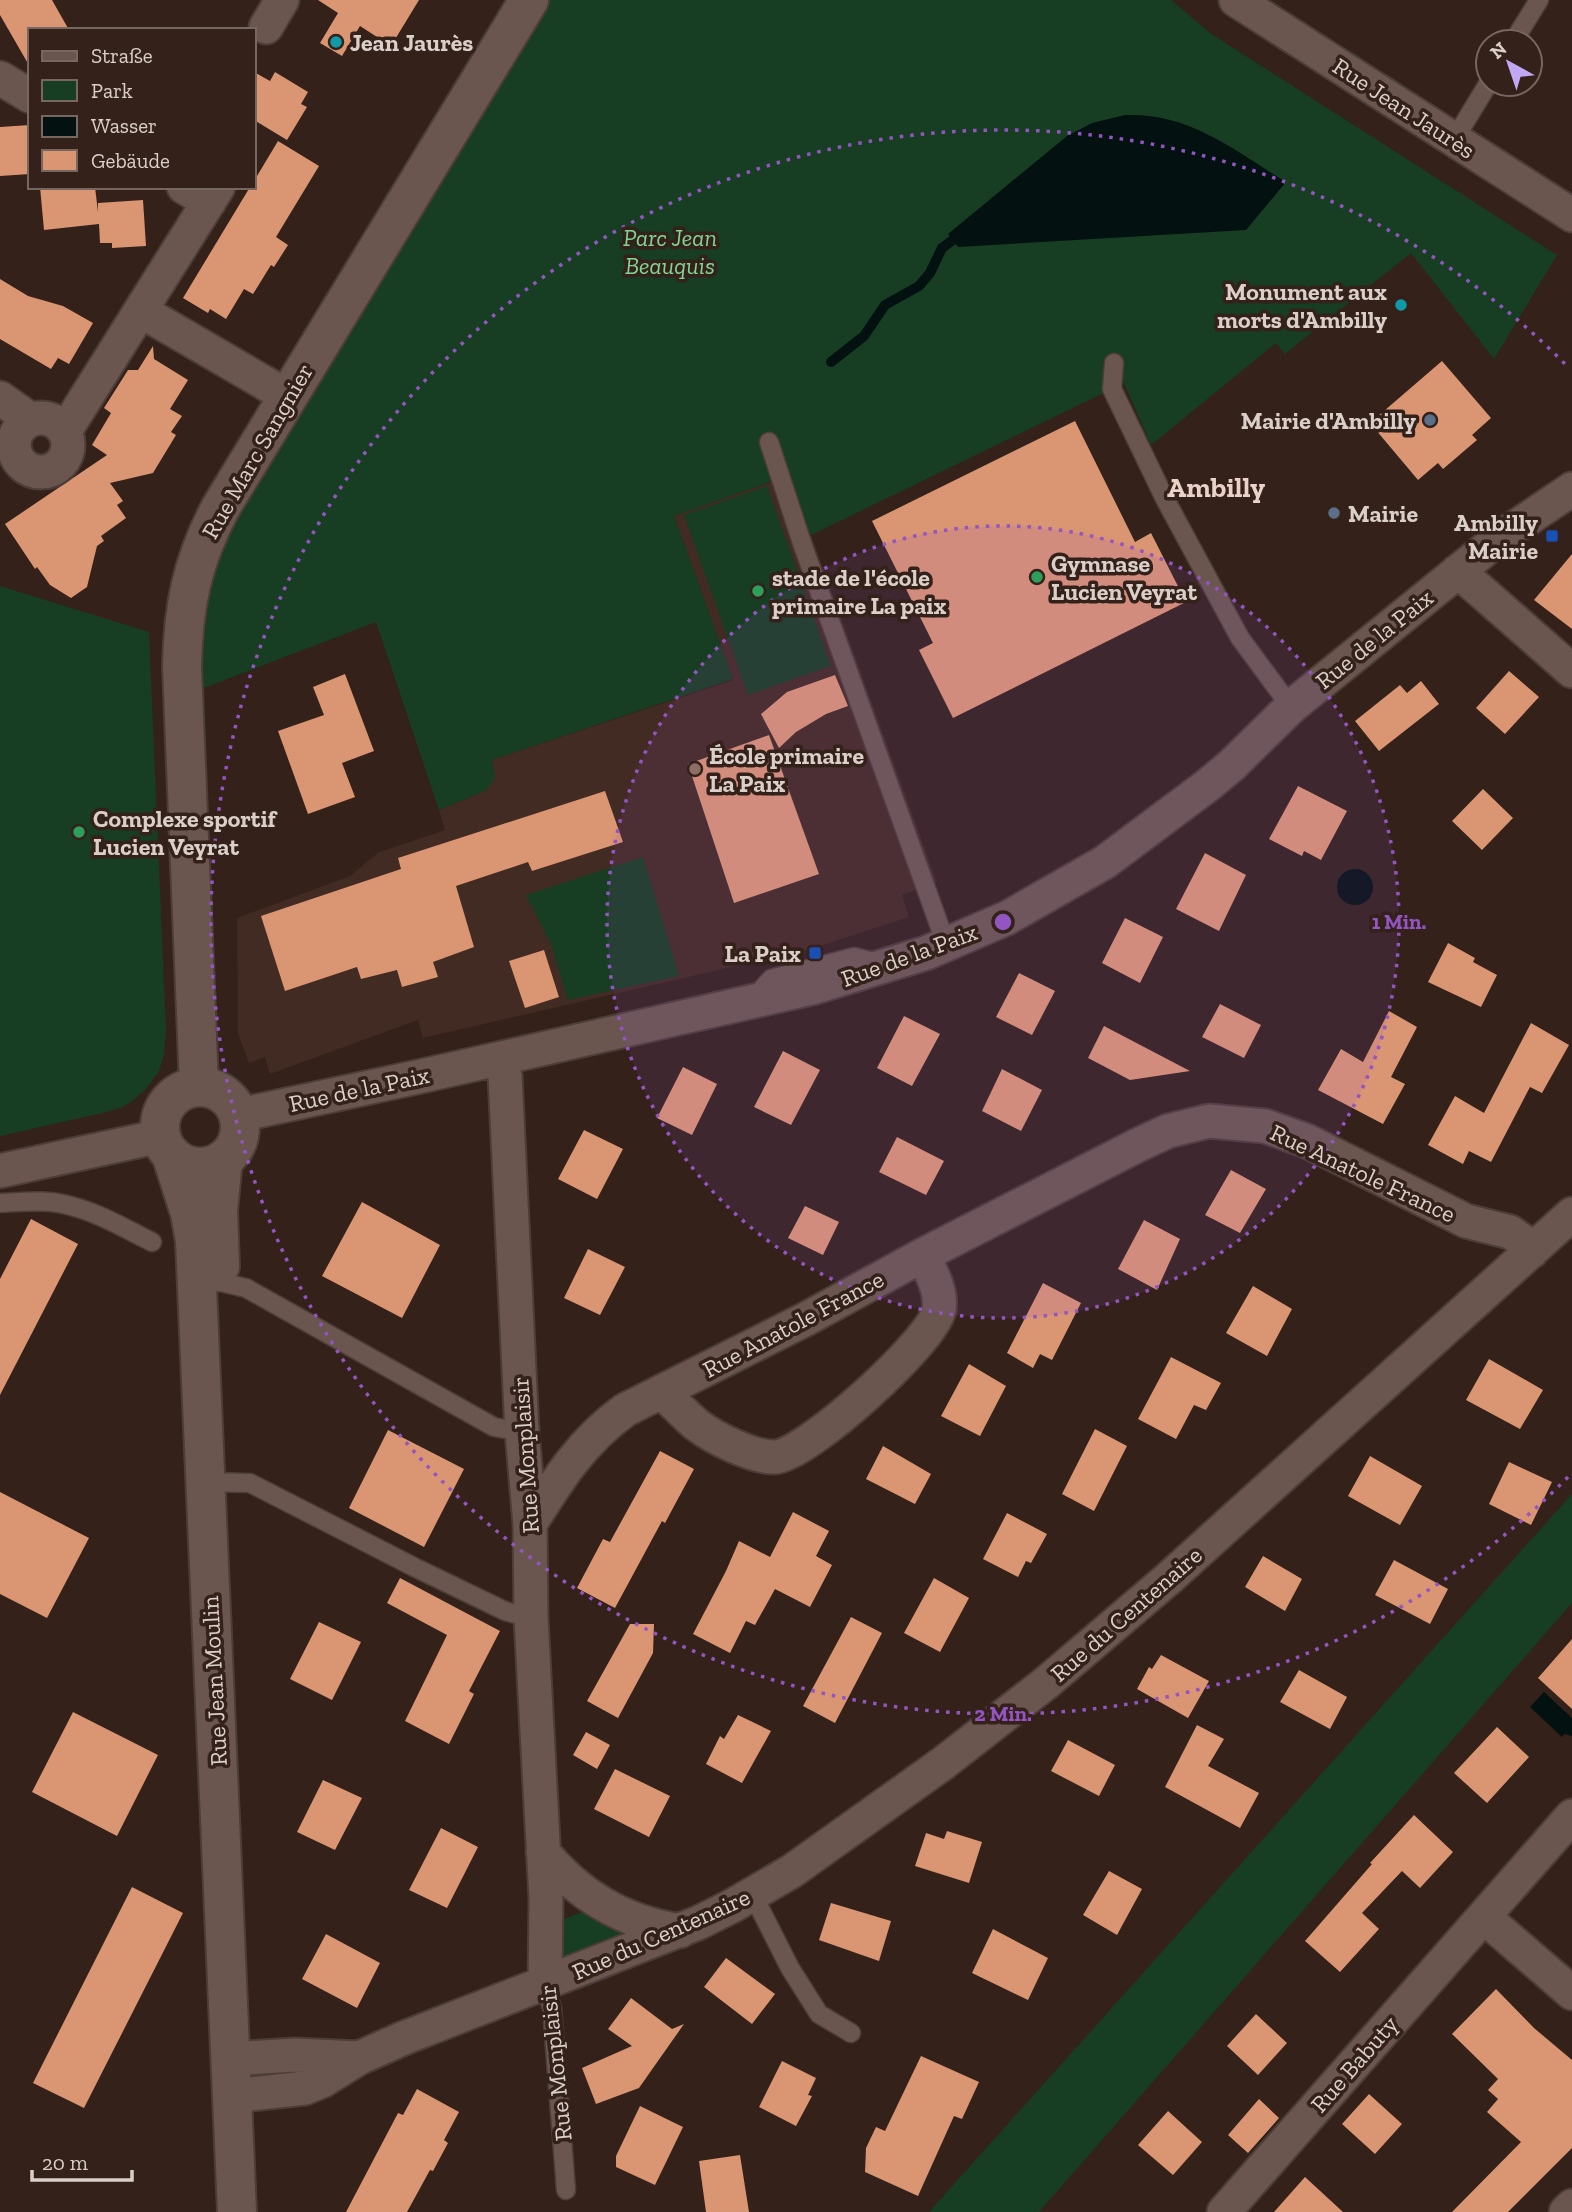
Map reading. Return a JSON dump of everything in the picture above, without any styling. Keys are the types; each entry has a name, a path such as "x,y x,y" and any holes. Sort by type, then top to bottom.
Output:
{"street":[{"name":"Rue Marc Sangnier","path":"199,1086 183,677 186,601 195,564 212,524 287,396 529,0"},
{"name":"Rue Jean Jaurès","path":"1236,0 1572,215"},
{"path":"0,78 28,95"},
{"path":"65,431 50,419 31,420 17,431 14,448 22,464 32,470 49,470 63,460 68,449 65,431 141,311 204,192"},
{"path":"141,311 287,396"},
{"path":"0,398 31,420"},
{"name":"Rue de la Paix","path":"239,1115 812,988 887,966 946,944 1030,906 1115,854 1216,778 1291,706 1513,528 1572,489"},
{"path":"1458,571 1572,671"},
{"name":"Rue Monplaisir","path":"502,1058 522,1432 530,1524 531,1618 546,1899 545,1984"},
{"path":"199,1086 224,1094 239,1115 241,1127 233,1152 223,1160 200,1167 184,1164 166,1145 160,1122 168,1102 179,1092 199,1086"},
{"name":"Rue Anatole France","path":"530,1524 556,1481 578,1452 601,1427 625,1410 1158,1136 1192,1124 1217,1121 1248,1123 1287,1132 1466,1221 1510,1232 1531,1252"},
{"path":"0,1171 166,1145"},
{"name":"Rue Jean Moulin","path":"166,1145 209,1283"},
{"name":"Rue Jean Moulin","path":"223,1160 209,1283 243,2077 237,2212"},
{"name":"Rue du Centenaire","path":"243,2077 305,2088 358,2071 404,2038 680,1931 753,1895 792,1871 886,1805 1046,1683 1160,1586 1572,1214"},
{"path":"662,1392 699,1426 748,1451 778,1457 799,1448 843,1415 883,1379 915,1349 930,1329 935,1321 939,1303 934,1277 923,1255"},
{"name":"Rue Jean Moulin","path":"217,1482 217,1610 231,1934 243,2077 260,2212"},
{"name":"Rue Babuty","path":"1224,2212 1572,1816"},
{"path":"543,1852 564,1877 603,1905 648,1924 680,1931"},
{"path":"1484,1917 1572,1993"},
{"path":"1566,2212 1572,2206"}],"lane":[{"path":"1522,28 1539,0"},
{"path":"1454,140 1480,98"},
{"path":"1114,363 1112,389 1165,499 1240,638 1291,706"},
{"path":"769,442 802,543 946,944"},
{"path":"0,1203 43,1201 69,1205 89,1211 152,1242"},
{"path":"209,1283 246,1288 494,1427 522,1432"},
{"path":"217,1482 250,1483 460,1590 505,1611 531,1618"},
{"path":"753,1895 790,1968 818,2014 851,2033"},
{"name":"Rue Monplaisir","path":"545,1984 552,2008 566,2190"}],"shaded area":[{"name":"École primaire La Paix","path":"777,480 811,535 937,882 902,895 909,917 810,949 423,1038 418,1020 270,1074 265,1057 249,1063 238,1034 237,918 350,876 379,852 445,830 439,810 480,793 491,760 733,680 674,516"}],"green space":[{"name":"Parc Jean Beauquis","path":"529,0 1171,0 1210,33 1557,255 1494,359 1411,253 1285,354 1276,343 1151,445 1124,383 811,535 776,480 674,516 733,679 492,760 495,778 487,789 439,810 376,622 183,696 186,601"},
{"name":"stade de l'école primaire La paix","path":"767,486 831,666 748,695 684,515"},
{"name":"Complexe sportif Lucien Veyrat","path":"0,586 149,632 166,1031 164,1055 159,1071 145,1090 131,1102 98,1114 0,1136"},
{"path":"643,857 679,976 568,1000 551,944 526,895"},
{"path":"1572,1494 1572,1603 1039,2212 929,2212"},
{"path":"590,1909 624,1923 623,1941 564,1959 560,1956 558,1925 564,1919"}],"water":[{"path":"1125,115 1149,116 1191,127 1229,146 1286,182 1246,230 958,247 948,234 1067,136 1092,123"},
{"path":"1355,869 1368,874 1373,887 1368,900 1355,905 1342,900 1337,887 1342,874"},
{"path":"1544,1692 1572,1718 1572,1736 1564,1734 1562,1737 1530,1707"}],"building":[{"path":"0,0 52,0 68,28 28,28 28,64 0,15"},
{"path":"318,0 419,0 391,46 360,26 342,56 320,43 338,13"},
{"path":"275,72 308,92 301,104 307,107 287,140 256,121 256,73 270,81"},
{"path":"28,125 28,174 0,176 0,127"},
{"path":"278,141 319,166 276,237 288,245 274,267 271,265 253,294 244,289 226,319 210,309 208,313 183,298 249,189 256,189 256,178"},
{"path":"40,189 95,189 98,212 98,203 143,200 146,246 112,248 112,243 100,243 99,224 44,230"},
{"path":"0,279 28,296 63,306 93,323 69,364 58,358 51,369 0,339"},
{"path":"153,346 154,359 188,380 170,409 182,416 171,432 176,435 153,473 110,483 123,501 117,505 126,518 101,536 104,541 97,546 87,587 71,598 50,585 37,567 35,569 5,524 107,455 92,445 111,413 104,408 128,370 138,370"},
{"name":"Mairie d'Ambilly","path":"1442,361 1491,418 1472,435 1477,440 1443,469 1438,463 1418,480 1370,423"},
{"name":"Gymnase Lucien Veyrat","path":"1075,421 1135,542 1151,533 1186,602 953,718 919,650 933,643 872,521"},
{"path":"1572,554 1572,629 1534,600"},
{"path":"1509,671 1539,697 1505,734 1476,708"},
{"path":"345,674 374,751 342,763 355,797 308,814 278,731 324,715 313,687"},
{"path":"835,675 848,706 826,714 796,732 779,748 761,714 787,692"},
{"path":"1421,681 1439,704 1379,751 1355,721 1400,685 1407,693"},
{"path":"769,735 819,874 734,903 688,764"},
{"path":"1298,786 1347,811 1321,860 1304,851 1302,856 1269,839"},
{"path":"1483,789 1513,818 1482,850 1452,821"},
{"path":"605,791 623,842 532,871 528,862 456,886 474,947 433,962 438,977 402,987 397,970 361,979 357,967 285,991 261,916 401,869 398,858"},
{"path":"1205,853 1246,875 1219,931 1176,909"},
{"path":"1125,918 1163,937 1140,983 1102,963"},
{"path":"1448,943 1475,958 1473,962 1497,975 1481,1007 1428,982"},
{"path":"544,950 559,997 525,1008 509,961"},
{"path":"1019,973 1055,991 1032,1035 996,1017"},
{"path":"1220,1004 1261,1025 1244,1058 1202,1037"},
{"path":"1389,1011 1417,1027 1391,1077 1405,1084 1383,1124 1318,1090 1341,1049 1363,1062"},
{"path":"904,1016 940,1034 912,1086 877,1068"},
{"path":"1531,1023 1569,1045 1542,1093 1530,1087 1491,1162 1469,1151 1463,1164 1428,1145 1455,1096 1484,1113"},
{"path":"1104,1026 1190,1071 1130,1080 1088,1058"},
{"path":"783,1051 820,1070 791,1125 754,1107"},
{"path":"683,1067 717,1084 692,1135 657,1118"},
{"path":"1002,1069 1042,1090 1021,1131 982,1111"},
{"path":"584,1130 623,1149 597,1199 558,1179"},
{"path":"897,1137 944,1161 926,1195 879,1172"},
{"path":"1231,1170 1266,1189 1240,1233 1205,1215"},
{"path":"362,1202 440,1245 402,1318 322,1276"},
{"path":"805,1206 839,1222 823,1255 788,1238"},
{"path":"31,1219 78,1244 0,1395 0,1279"},
{"path":"1144,1220 1180,1239 1157,1290 1118,1269"},
{"path":"588,1249 625,1267 600,1315 564,1298"},
{"path":"1043,1283 1081,1303 1052,1360 1040,1354 1033,1368 1007,1353"},
{"path":"1253,1286 1292,1309 1267,1356 1226,1333"},
{"path":"1171,1357 1221,1383 1206,1410 1194,1405 1176,1439 1138,1419"},
{"path":"1489,1359 1543,1390 1520,1429 1466,1400"},
{"path":"969,1364 1006,1386 980,1436 941,1416"},
{"path":"1095,1429 1127,1446 1094,1511 1062,1494"},
{"path":"388,1430 464,1469 424,1547 349,1508"},
{"path":"883,1446 931,1474 915,1504 866,1479"},
{"path":"660,1451 694,1469 665,1523 662,1521 615,1608 577,1588 603,1539 610,1542"},
{"path":"1370,1456 1422,1486 1400,1525 1348,1496"},
{"path":"1509,1462 1552,1482 1531,1525 1489,1504"},
{"path":"0,1492 89,1538 47,1618 0,1594"},
{"path":"793,1512 829,1531 816,1556 832,1565 810,1607 775,1589 755,1625 746,1621 730,1653 693,1634 739,1541 770,1557"},
{"path":"1007,1513 1047,1534 1031,1563 1026,1561 1018,1577 983,1559"},
{"path":"1263,1556 1302,1579 1285,1611 1245,1587"},
{"path":"1394,1560 1448,1589 1430,1624 1375,1595"},
{"path":"400,1578 500,1631 469,1691 474,1694 449,1744 405,1721 447,1635 387,1603"},
{"path":"934,1578 969,1598 940,1652 904,1633"},
{"path":"851,1617 882,1633 835,1723 803,1706"},
{"path":"319,1622 361,1642 332,1700 290,1679"},
{"path":"630,1624 654,1624 653,1653 618,1718 587,1701"},
{"path":"1572,1639 1572,1709 1538,1678"},
{"path":"1161,1655 1209,1681 1188,1718 1137,1689 1149,1667 1152,1669"},
{"path":"1299,1670 1347,1697 1330,1729 1280,1702"},
{"path":"73,1712 158,1755 117,1836 32,1792"},
{"path":"738,1715 771,1731 742,1783 706,1764 720,1736 724,1739"},
{"path":"1197,1725 1224,1739 1208,1766 1259,1793 1240,1828 1165,1787"},
{"path":"1497,1727 1529,1757 1487,1803 1454,1773"},
{"path":"586,1732 610,1745 597,1769 573,1755"},
{"path":"1068,1740 1115,1765 1099,1796 1051,1771"},
{"path":"615,1769 670,1796 649,1837 594,1809"},
{"path":"323,1780 362,1798 335,1850 297,1832"},
{"path":"1414,1815 1453,1852 1420,1888 1402,1871 1362,1913 1379,1929 1340,1972 1305,1941"},
{"path":"441,1828 478,1847 447,1908 409,1890"},
{"path":"947,1831 982,1842 969,1883 915,1866 926,1833 944,1839"},
{"path":"1109,1871 1142,1889 1117,1935 1083,1915"},
{"path":"132,1887 183,1913 84,2108 33,2083"},
{"path":"831,1903 891,1921 879,1961 819,1940"},
{"path":"993,1929 1048,1958 1028,2000 972,1973"},
{"path":"326,1934 380,1963 357,2008 302,1979"},
{"path":"726,1958 775,1994 752,2024 704,1987"},
{"path":"1496,1989 1534,2028 1572,2060 1572,2148 1508,2212 1452,2212 1521,2142 1487,2112 1498,2099 1488,2090 1498,2079 1452,2034"},
{"path":"631,1998 672,2029 684,2024 639,2088 596,2104 582,2068 632,2046 608,2029"},
{"path":"1256,2014 1287,2043 1258,2075 1227,2046"},
{"path":"921,2056 979,2082 962,2119 954,2116 918,2196 865,2172 866,2148 876,2127 885,2131"},
{"path":"782,2061 816,2078 808,2095 812,2096 796,2126 759,2107"},
{"path":"417,2089 459,2112 444,2140 448,2143 433,2171 430,2170 407,2212 346,2212 398,2113 403,2115"},
{"path":"1369,2094 1402,2124 1375,2154 1342,2124"},
{"path":"1259,2099 1279,2118 1248,2153 1228,2135"},
{"path":"640,2106 683,2127 655,2185 616,2167 616,2156"},
{"path":"1168,2111 1202,2142 1173,2175 1138,2145"},
{"path":"740,2155 749,2212 706,2212 699,2161"},
{"path":"1305,2177 1343,2212 1274,2212"}],"waterway":[{"path":"831,362 864,336 885,305 919,286 930,273 942,248 962,233"}],"place":[{"name":"Jean Jaurès","path":"336,42"},
{"name":"Monument aux morts d'Ambilly","path":"1401,305"},
{"name":"Mairie d'Ambilly","path":"1430,420"},
{"name":"Mairie","path":"1334,513"},
{"name":"Ambilly Mairie","path":"1552,536"},
{"name":"Gymnase Lucien Veyrat","path":"1037,577"},
{"name":"stade de l'école primaire La paix","path":"758,591"},
{"name":"École primaire La Paix","path":"695,769"},
{"name":"Complexe sportif Lucien Veyrat","path":"79,832"},
{"name":"La Paix","path":"815,953"}],"district":[{"name":"Ambilly","path":"1216,487"}]}
